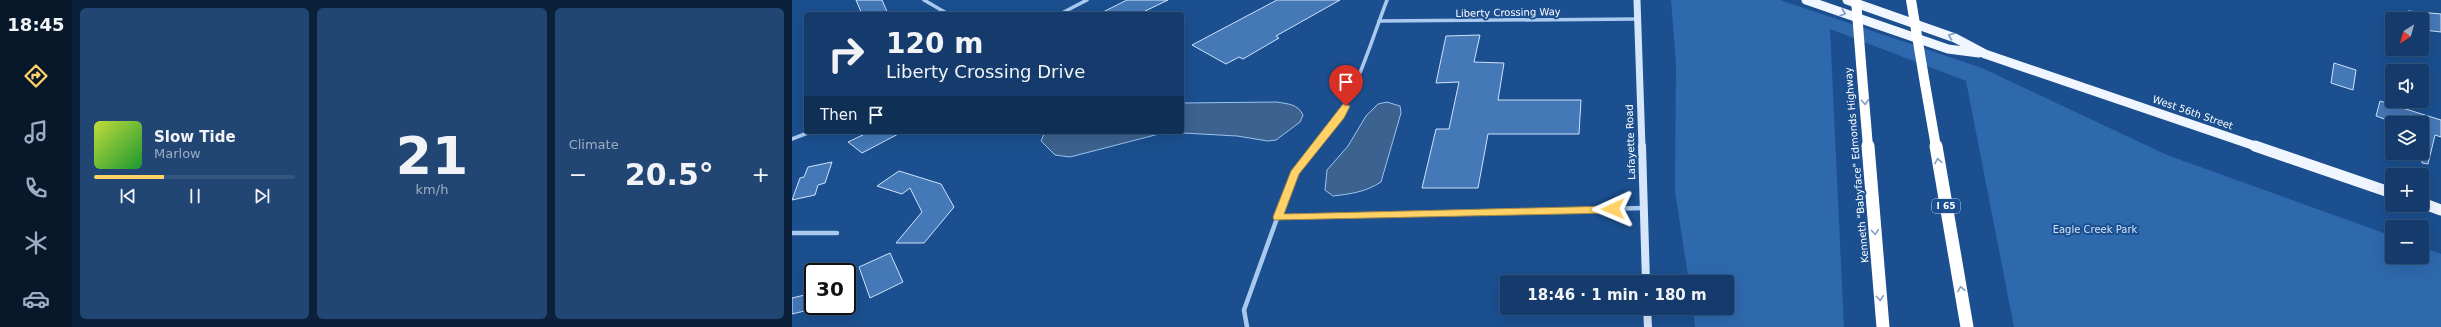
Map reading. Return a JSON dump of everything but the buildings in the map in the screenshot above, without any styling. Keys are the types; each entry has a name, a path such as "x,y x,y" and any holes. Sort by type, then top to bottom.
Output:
{"highway":[{"name":"Kenneth \"Babyface\" Edmonds Highway","path":"1856,0 1883,327"},
{"name":"I 65","path":"1911,0 1967,327"}],"main road":[{"name":"Lafayette Road","path":"1637,0 1646,275"},
{"name":"West 56th Street","path":"1806,0 1948,50 1985,54"},
{"name":"West 56th Street","path":"1847,0 1955,38 1985,54 2385,191"},
{"path":"2429,206 2441,210"},
{"path":"1647,315 1648,327"}],"street":[{"path":"924,0 945,12"},
{"path":"1064,12 1087,0"},
{"path":"1247,327 1244,310 1295,173 1341,116 1352,96 1378,21 1387,0"},
{"name":"Liberty Crossing Way","path":"1378,21 1638,19"},
{"path":"792,139 805,134"},
{"path":"1278,217 1644,208"},
{"path":"792,233 837,233"}],"green space":[{"name":"Eagle Creek Park","path":"1671,0 1780,0 1982,68 2167,155 2385,233 2385,264 2429,264 2429,250 2441,254 2441,327 2014,327 1966,81 1830,29 1844,327 1695,327 1694,315 1734,315 1734,275 1688,275 1675,191 1676,64"}],"shaded area":[{"path":"1277,102 1289,104 1295,107 1301,111 1303,115 1300,122 1276,140 1268,141 1237,136 1184,133 1184,103"},
{"path":"1387,102 1400,106 1401,113 1381,182 1364,190 1333,196 1325,190 1327,170 1348,146 1366,116 1378,104"},
{"path":"1044,134 1159,134 1070,157 1055,155 1041,141"}],"route":[{"path":"1346,106 1341,116 1295,173 1289,185 1278,217 1613,209"}]}
